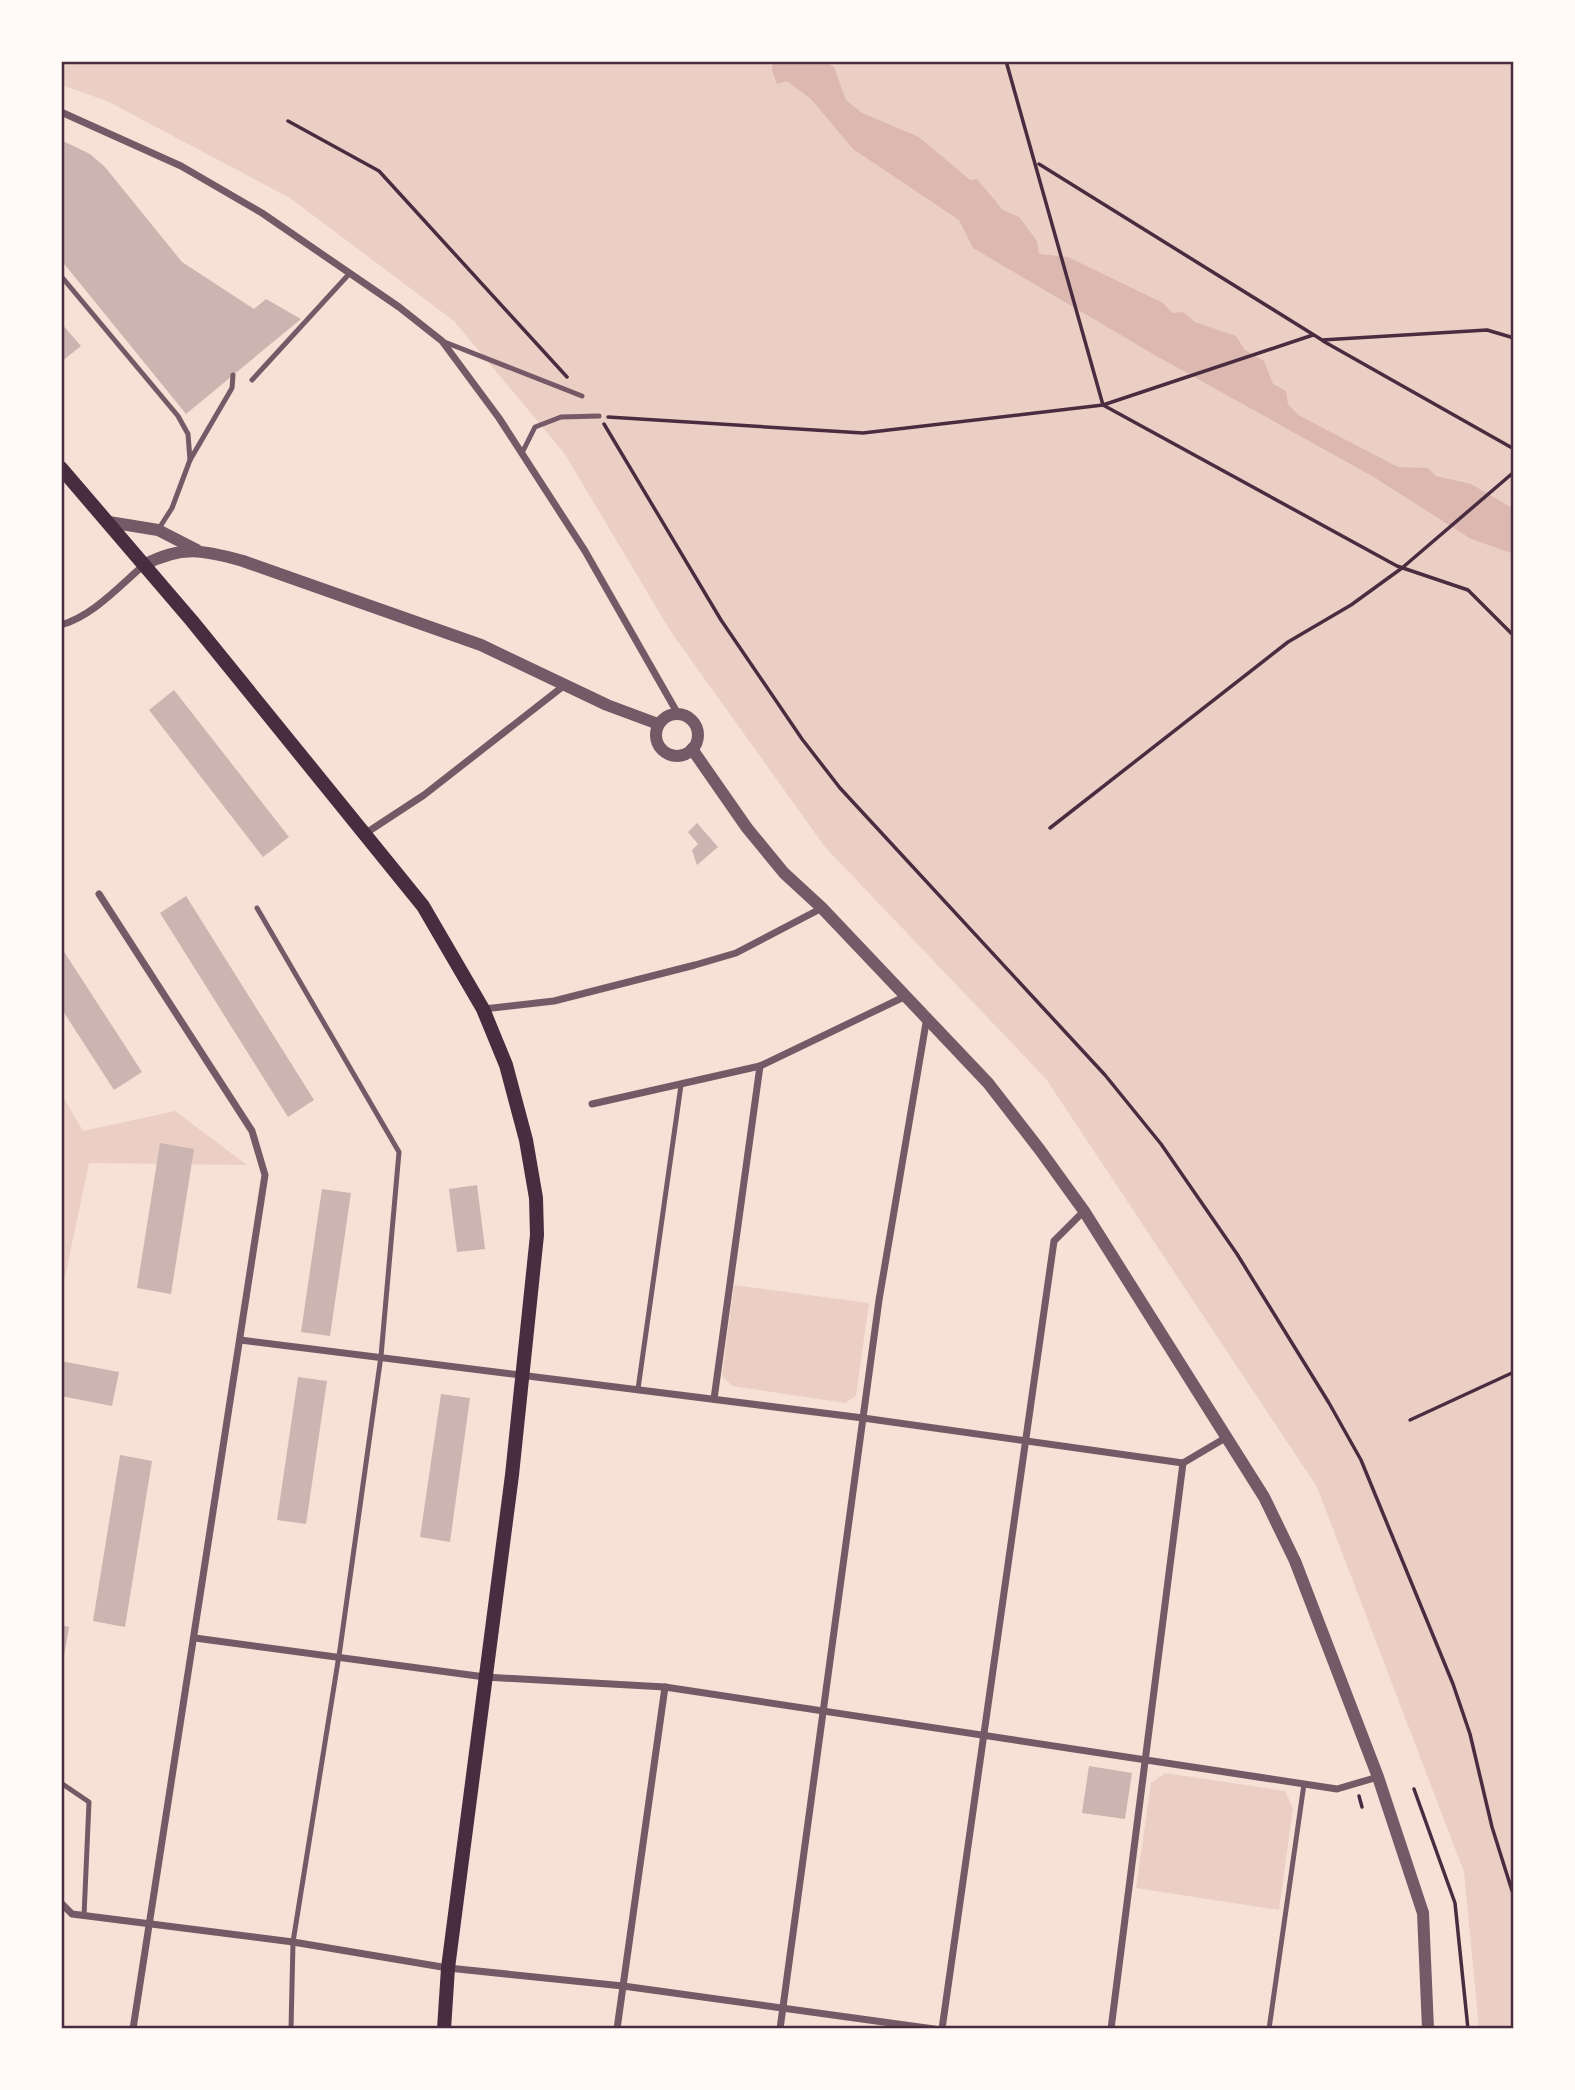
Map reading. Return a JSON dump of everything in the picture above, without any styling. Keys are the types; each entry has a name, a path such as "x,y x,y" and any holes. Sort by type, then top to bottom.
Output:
{"main road":[{"path":"61,468 109,522 423,906 483,1009 506,1065 526,1140 536,1198 537,1235 523,1376 448,1968 444,2029"}],"street":[{"path":"61,111 201,176 262,213 350,273 442,341 522,453 585,551 678,714"},
{"path":"109,522 158,530 197,550 254,565 468,640 607,705 658,724"},
{"path":"61,625 76,620 91,610 144,565 172,553 197,550"},
{"path":"366,833 424,794 567,684"},
{"path":"678,714 686,716 696,727 697,742 692,749 679,756 664,752 656,741 658,724 663,718 678,714"},
{"path":"692,749 747,828 784,873 822,908 988,1083 1084,1211 1264,1497 1295,1561 1378,1777 1423,1913 1428,2029"},
{"path":"99,894 252,1131 265,1175 133,2029"},
{"path":"483,1009 554,1001 736,953 822,908"},
{"path":"592,1104 760,1066 906,996"},
{"path":"780,2029 863,1418 927,1017"},
{"path":"714,1399 760,1066"},
{"path":"942,2029 1054,1241 1084,1211"},
{"path":"240,1340 863,1418 1183,1462 1227,1437"},
{"path":"1111,2029 1183,1462"},
{"path":"195,1638 339,1655 485,1677 665,1687 1337,1788 1378,1777"},
{"path":"617,2029 665,1687"},
{"path":"61,1903 72,1914 85,1916 293,1942 448,1968 623,1986 934,2029"}],"lane":[{"path":"252,380 350,273"},
{"path":"61,275 177,416 188,434 190,460"},
{"path":"442,341 582,396"},
{"path":"158,530 172,508 190,460 232,388 233,375"},
{"path":"522,453 536,427 561,417 598,416"},
{"path":"257,908 398,1152 381,1356 339,1655 293,1942 291,2029"},
{"path":"638,1389 681,1085"},
{"path":"61,1783 89,1802 85,1916"},
{"path":"1269,2029 1304,1784"}],"path":[{"path":"1006,61 1103,405 1402,568 1468,590 1514,636"},
{"path":"288,121 379,171 582,396"},
{"path":"1039,164 1313,335 1514,449"},
{"path":"1322,340 1487,330 1514,338"},
{"path":"598,416 863,433 1103,405 1313,335"},
{"path":"598,416 631,466 721,620 802,739 858,807 1104,1075 1161,1144 1199,1196 1294,1345 1361,1460 1433,1632 1470,1734 1492,1827 1514,1897"},
{"path":"1050,828 1288,642 1350,606 1402,568 1514,472"},
{"path":"1410,1420 1514,1372"},
{"path":"1414,1789 1455,1903 1468,2029"}],"shaded area":[{"path":"61,61 1514,61 1514,2029 1479,2029 1464,1872 1317,1487 1046,1079 825,847 671,632 564,453 454,321 290,198 107,101 61,85"},
{"path":"773,61 825,61 834,67 846,100 862,113 919,137 970,180 977,179 1003,210 1019,217 1037,241 1039,254 1068,257 1163,303 1172,313 1183,312 1195,322 1236,336 1245,350 1264,361 1273,384 1286,391 1288,404 1298,415 1398,467 1428,468 1436,476 1471,484 1512,508 1514,554 1471,539 1372,476 1153,354 973,248 959,220 853,149 811,99 787,81 777,84 772,70"},
{"path":"61,1093 83,1131 175,1111 247,1165 89,1163 61,1296"},
{"path":"734,1285 869,1303 856,1396 845,1403 732,1386 722,1376"},
{"path":"1165,1773 1285,1791 1293,1808 1279,1910 1136,1888 1151,1783"}],"building":[{"path":"61,140 90,154 105,167 182,262 254,309 266,299 301,319 186,414 61,260"},
{"path":"61,323 81,346 61,362"},
{"path":"174,690 289,837 263,857 149,710"},
{"path":"697,823 718,847 697,865 692,850 698,844 688,832"},
{"path":"186,896 314,1100 288,1117 160,913"},
{"path":"61,947 142,1072 114,1090 61,1008"},
{"path":"160,1143 194,1149 171,1294 137,1288"},
{"path":"477,1185 485,1249 457,1252 449,1189"},
{"path":"322,1189 351,1193 330,1336 301,1332"},
{"path":"61,1361 119,1372 112,1406 61,1396"},
{"path":"298,1377 327,1381 306,1524 277,1520"},
{"path":"441,1394 470,1398 450,1542 420,1537"},
{"path":"120,1455 152,1461 125,1627 93,1621"},
{"path":"61,1625 69,1627 63,1662 61,1662"},
{"path":"1089,1766 1132,1773 1125,1819 1082,1813"}]}
